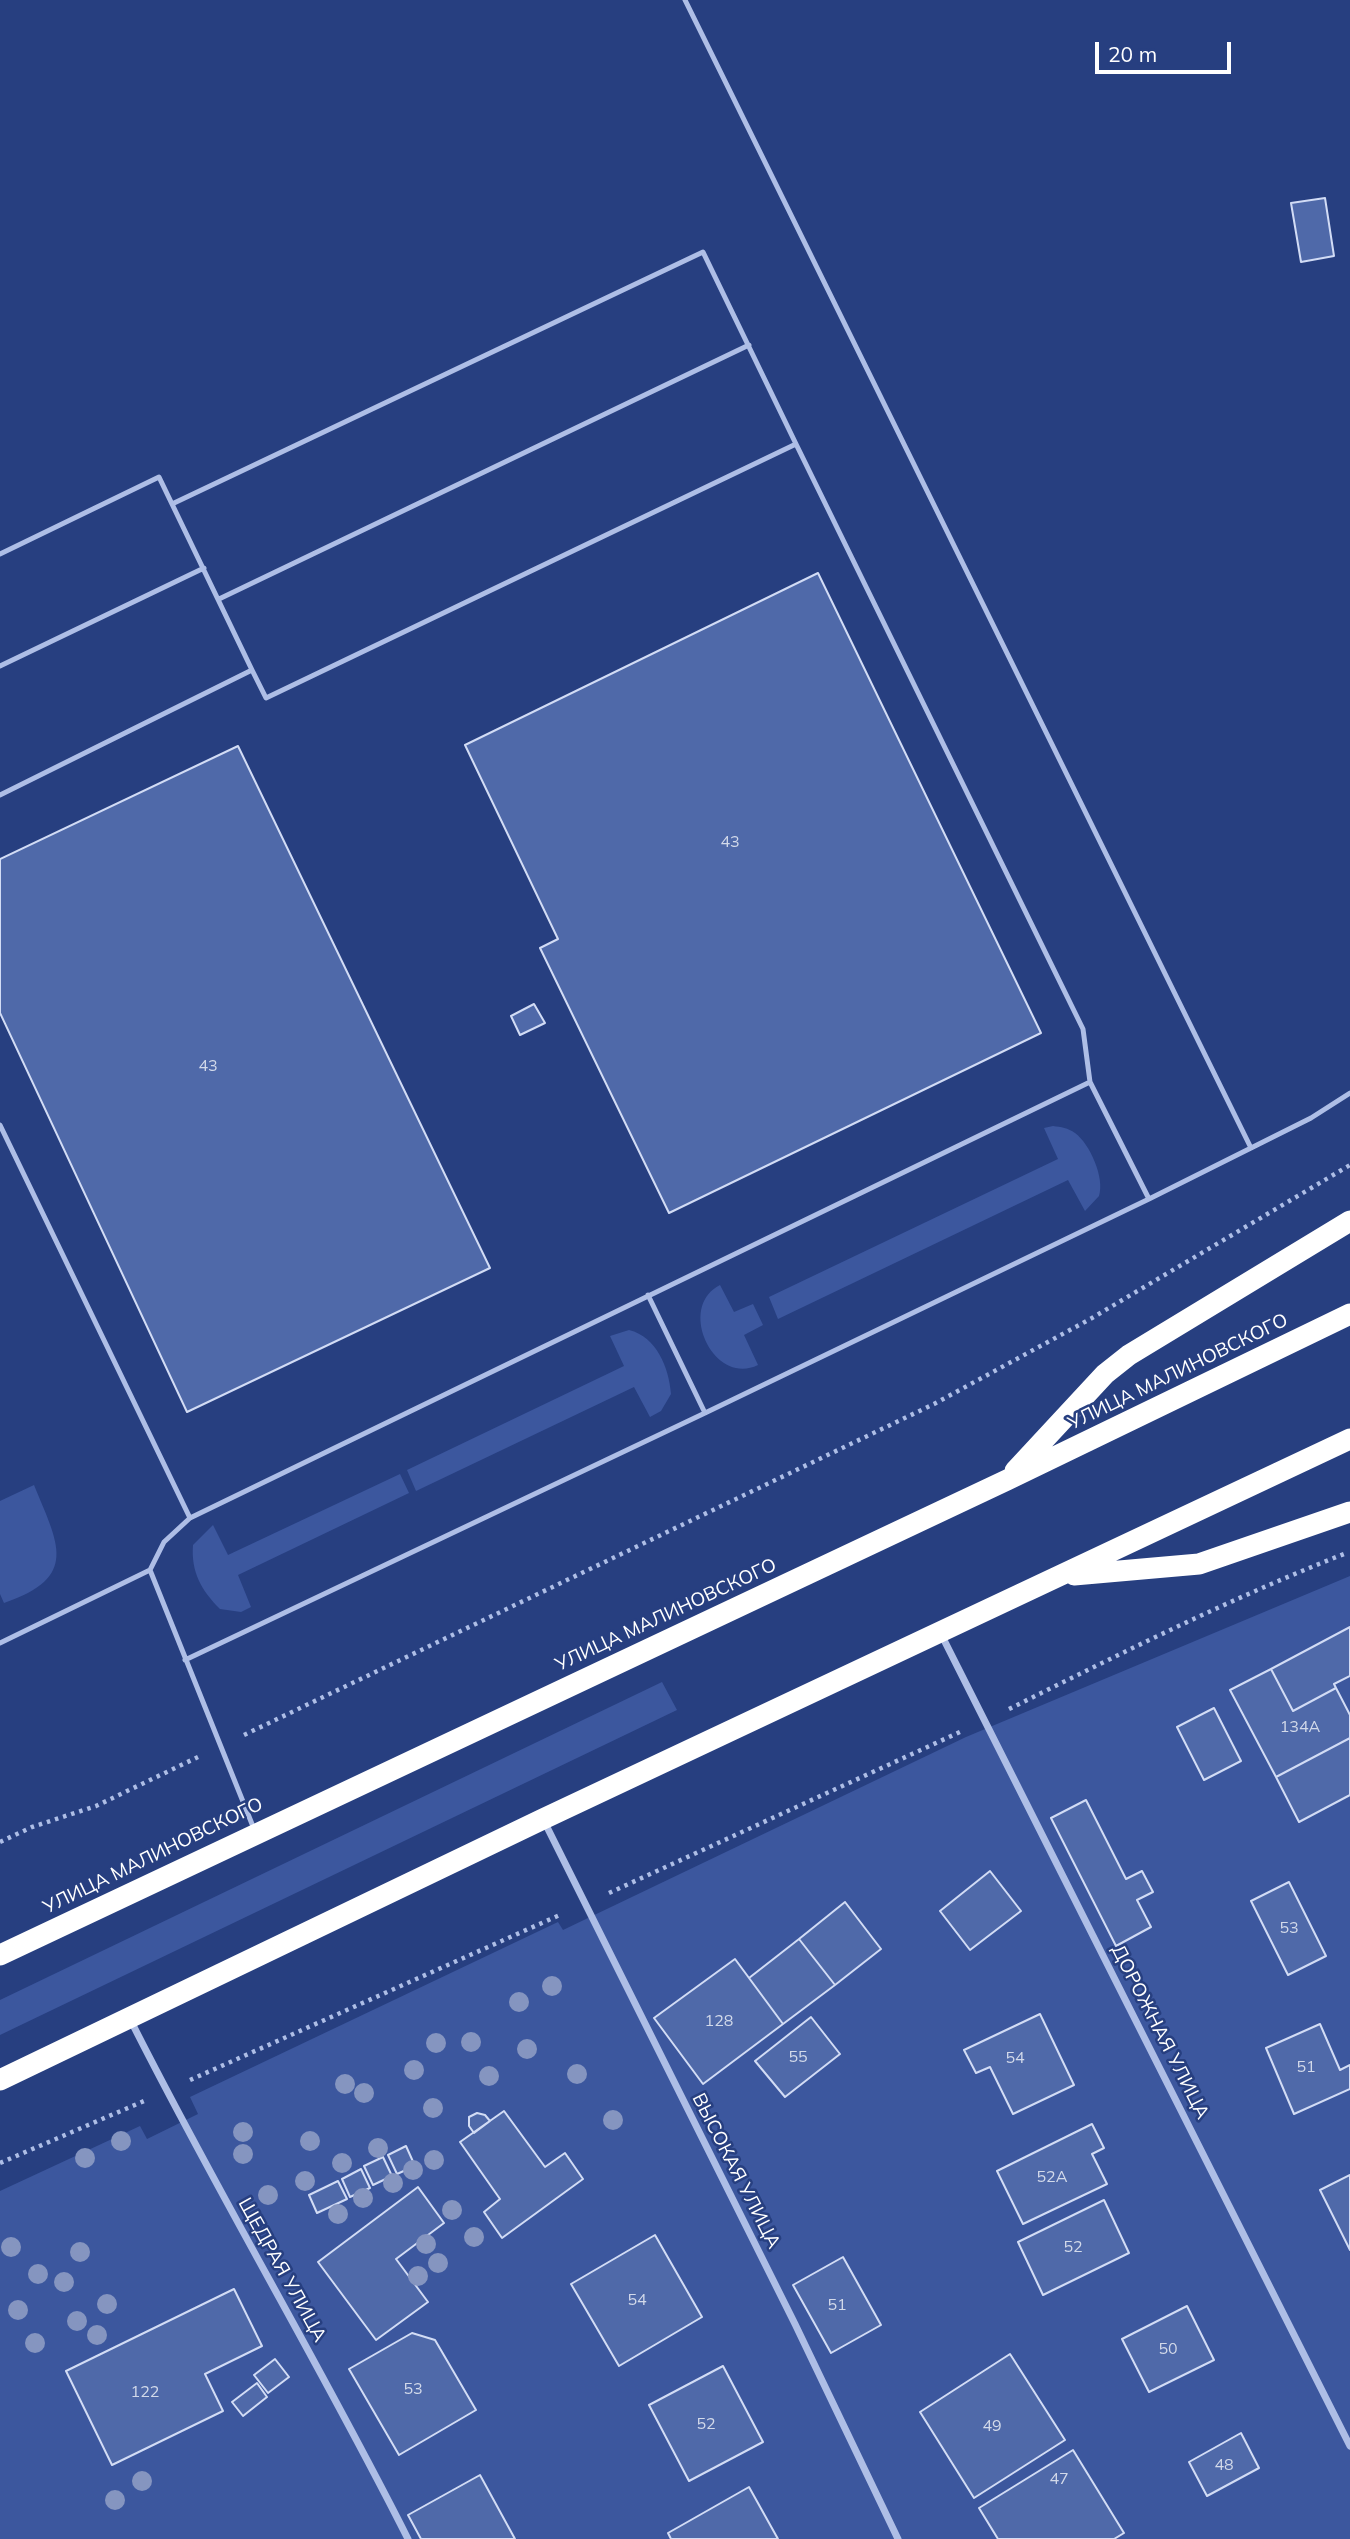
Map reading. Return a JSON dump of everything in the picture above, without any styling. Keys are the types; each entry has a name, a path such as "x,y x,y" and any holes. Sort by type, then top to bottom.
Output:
{"highway":[{"path":"1007,1480 1105,1374 1129,1355 1350,1222"},
{"name":"УЛИЦА МАЛИНОВСКОГО","path":"0,1955 255,1832 1007,1480 1350,1314"},
{"path":"0,2080 543,1819 1350,1439"},
{"path":"1058,1576 1199,1564 1350,1512"}],"street":[{"name":"ДОРОЖНАЯ УЛИЦА","path":"940,1633 1350,2446"},
{"name":"ВЫСОКАЯ УЛИЦА","path":"543,1819 789,2311 898,2539"},
{"name":"ЩЕДРАЯ УЛИЦА","path":"129,2016 166,2091 366,2456 408,2539"}],"lane":[{"path":"685,0 1251,1148"},
{"path":"172,504 703,253 1083,1029 1090,1082 1149,1199"},
{"path":"219,599 749,345"},
{"path":"0,554 159,477 266,698 796,444"},
{"path":"0,666 204,568"},
{"path":"0,795 252,670"},
{"path":"0,1643 150,1570 164,1542 190,1518 1090,1082"},
{"path":"185,1660 1149,1199 1311,1118 1350,1093"},
{"path":"0,1125 190,1518"},
{"path":"648,1296 705,1413"},
{"path":"150,1570 255,1832"}],"path":[{"path":"0,1842 32,1827 96,1806 934,1404 1092,1318 1350,1165"},
{"path":"0,2163 584,1904 985,1720 1192,1618 1350,1551"}],"shaded area":[{"path":"1053,1126 1067,1129 1081,1138 1095,1162 1100,1180 1099,1196 1085,1211 1068,1180 778,1319 769,1297 1058,1159 1044,1128"},
{"path":"720,1285 734,1312 753,1304 763,1325 744,1335 758,1365 742,1369 727,1365 715,1355 706,1342 701,1326 701,1310 707,1296"},
{"path":"629,1330 647,1339 654,1346 668,1374 671,1394 661,1411 650,1417 634,1387 416,1491 407,1470 624,1366 610,1336"},
{"path":"400,1474 409,1493 238,1575 251,1607 241,1612 220,1609 207,1595 196,1572 193,1545 213,1525 228,1555"},
{"path":"34,1485 55,1541 53,1570 44,1582 28,1593 4,1603 0,1594 0,1501"},
{"path":"1350,1576 1350,2539 0,2539 0,2191 140,2126 147,2139 198,2114 190,2097 558,1922 563,1930 966,1737"},
{"path":"662,1682 677,1710 0,2035 0,2000"}],"building":[{"path":"1325,198 1334,256 1301,262 1291,203"},
{"path":"818,573 1041,1033 669,1213 540,948 558,939 465,745"},
{"path":"238,746 490,1268 187,1412 0,1013 0,859"},
{"path":"534,1004 545,1023 520,1035 511,1016"},
{"path":"1350,1627 1350,1676 1334,1684 1336,1688 1293,1711 1271,1669"},
{"path":"1271,1669 1293,1711 1336,1688 1350,1715 1350,1738 1276,1777 1230,1690"},
{"path":"1214,1708 1241,1761 1204,1780 1177,1727"},
{"path":"1350,1738 1350,1795 1299,1822 1276,1777"},
{"path":"1086,1800 1126,1879 1142,1871 1153,1892 1137,1900 1151,1927 1116,1946 1051,1818"},
{"path":"990,1871 1021,1911 970,1950 940,1911"},
{"path":"1289,1882 1326,1956 1288,1975 1251,1901"},
{"path":"845,1902 881,1949 835,1985 799,1939"},
{"path":"799,1939 835,1985 783,2024 749,1978"},
{"path":"735,1959 783,2024 703,2084 654,2018"},
{"path":"1040,2014 1074,2085 1013,2114 990,2067 976,2073 964,2050"},
{"path":"811,2017 840,2054 785,2097 755,2061"},
{"path":"1320,2024 1340,2070 1350,2065 1350,2089 1294,2114 1266,2048"},
{"path":"504,2111 545,2167 565,2153 583,2179 502,2238 484,2212 500,2199 460,2142"},
{"path":"477,2113 485,2115 490,2121 474,2133 469,2126 469,2117"},
{"path":"1092,2124 1104,2148 1092,2154 1107,2184 1023,2224 997,2171"},
{"path":"406,2146 415,2166 397,2174 388,2155"},
{"path":"383,2157 392,2176 373,2185 364,2166"},
{"path":"361,2169 370,2188 350,2197 342,2179"},
{"path":"1350,2175 1350,2250 1320,2190"},
{"path":"338,2181 347,2199 317,2213 309,2195"},
{"path":"418,2187 444,2223 396,2259 428,2302 376,2340 318,2262"},
{"path":"1104,2200 1129,2253 1043,2295 1018,2242"},
{"path":"655,2235 702,2317 619,2366 571,2284"},
{"path":"843,2257 881,2325 831,2353 793,2285"},
{"path":"234,2289 262,2346 205,2374 223,2411 112,2465 66,2371"},
{"path":"1187,2306 1214,2360 1149,2392 1122,2339"},
{"path":"412,2333 435,2340 476,2410 399,2455 349,2369"},
{"path":"1010,2354 1065,2440 974,2498 920,2412"},
{"path":"275,2359 289,2377 268,2393 254,2375"},
{"path":"723,2366 763,2442 689,2481 649,2405"},
{"path":"257,2383 267,2397 243,2416 232,2402"},
{"path":"1241,2433 1259,2468 1207,2496 1189,2462"},
{"path":"1073,2450 1124,2533 1114,2539 998,2539 979,2508"},
{"path":"480,2475 515,2539 421,2539 408,2515"},
{"path":"749,2487 778,2539 671,2539 668,2533"}]}
